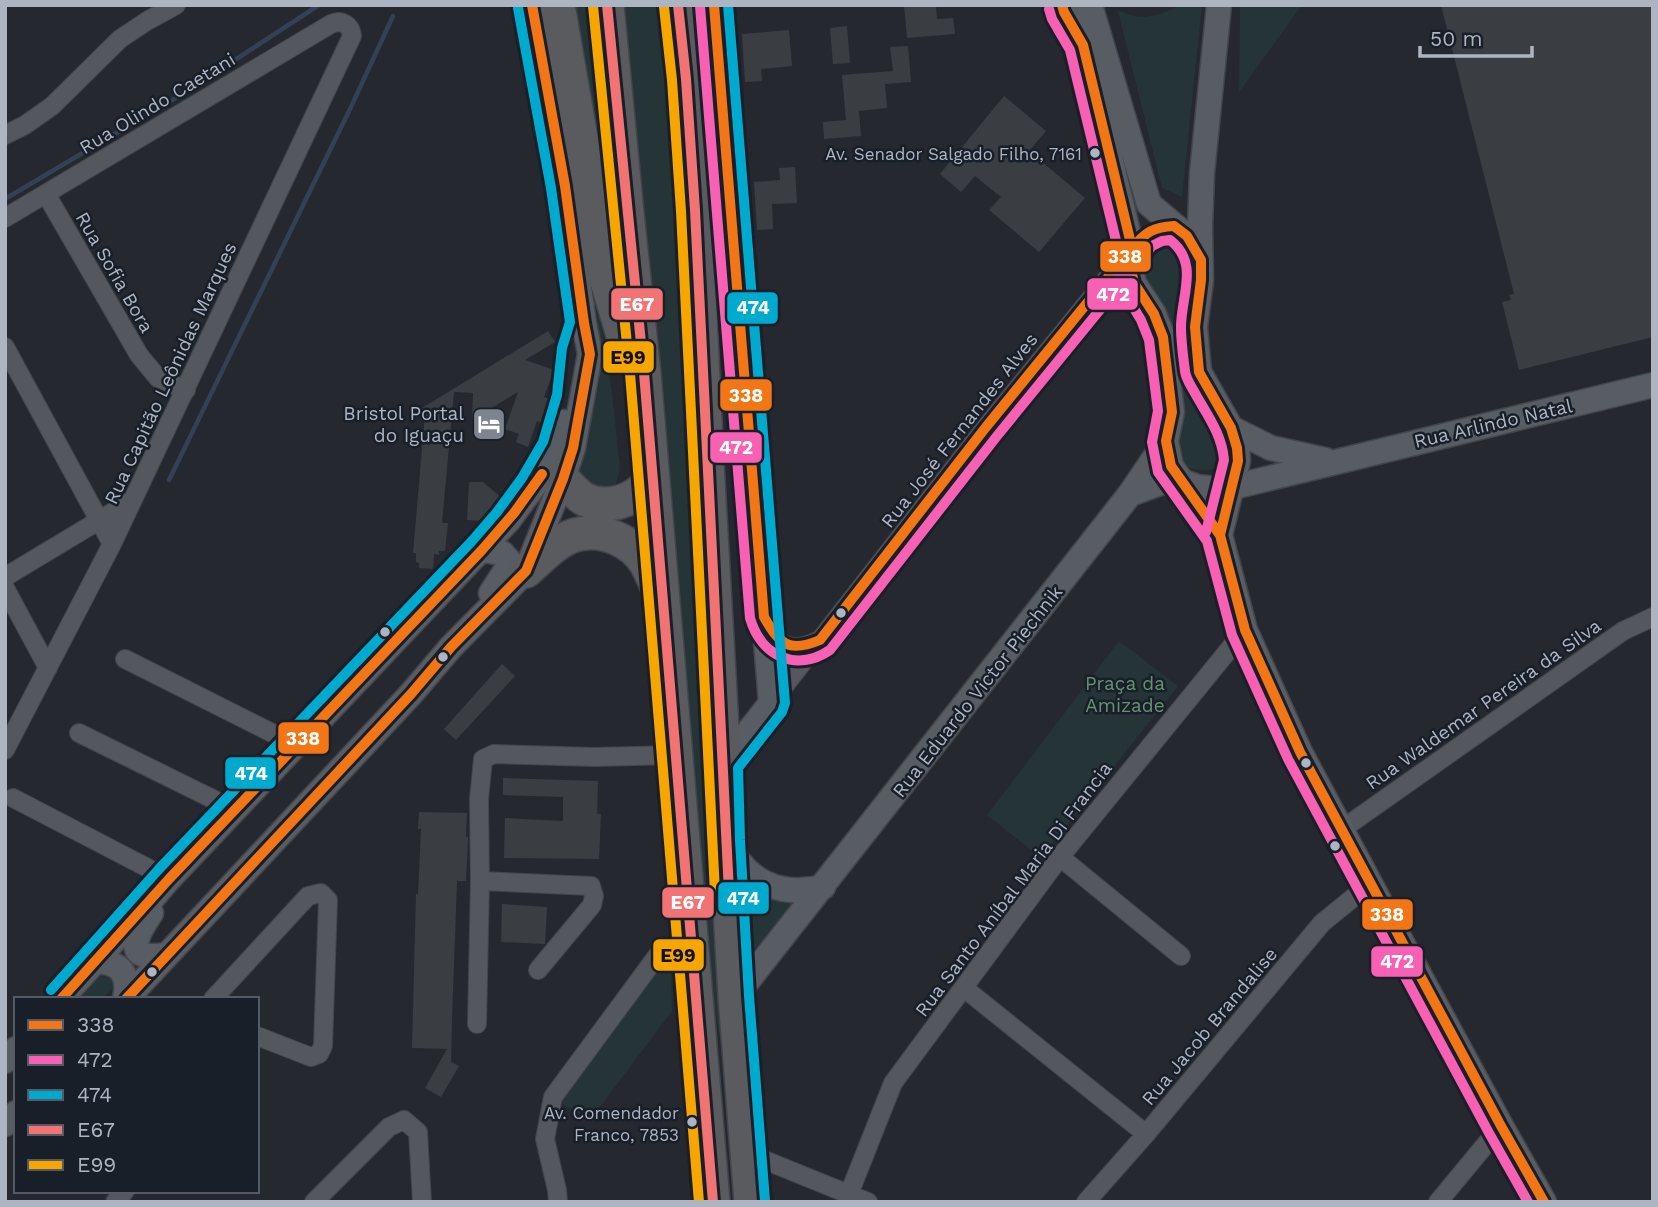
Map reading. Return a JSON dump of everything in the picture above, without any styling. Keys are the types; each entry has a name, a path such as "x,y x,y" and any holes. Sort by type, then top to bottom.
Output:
{"highway":[{"path":"558,5 604,271 626,344 644,373"},
{"path":"607,5 644,373 713,1202"},
{"path":"678,5 695,210 726,841 751,1202"},
{"path":"563,479 584,499 600,504 614,504 644,488 652,474"},
{"path":"526,571 557,545 574,535 604,534 631,546 646,563 662,598"}],"main road":[{"path":"128,997 411,694 451,647 526,571 573,448 590,354 565,186 532,5"},
{"path":"714,5 771,703 724,763"},
{"path":"1062,5 1083,45"},
{"path":"1077,5 1083,45 1132,248 1130,265 1134,283 1154,314 1163,337 1172,412 1166,441 1171,466 1220,535 1245,630 1300,752 1544,1202"},
{"path":"1090,5 1149,204 1187,236 1201,260"},
{"path":"1219,5 1202,173 1201,280 1195,327 1199,372 1231,429 1237,449 1238,461 1233,487 1220,535"},
{"path":"1174,226 1202,173"},
{"path":"1132,248 1143,235 1158,227 1174,226"},
{"path":"63,997 169,878 508,521 534,486 556,448 571,398 576,351 584,323"},
{"name":"Rua Arlindo Natal","path":"1181,481 1198,487 1233,487 1653,385"},
{"name":"Rua Arlindo Natal","path":"1231,429 1271,448 1333,461"},
{"name":"Rua Eduardo Victor Piechnik","path":"735,997 1130,494 1166,441"},
{"path":"1130,494 1160,483 1181,481"},
{"path":"451,647 508,565 509,561 502,553 482,550"},
{"path":"726,841 734,857 750,874 767,884 794,891 823,887"},
{"path":"165,955 145,956 140,954 136,944 139,930 162,897 169,878"},
{"path":"94,961 110,961 122,971 128,985 126,997"}],"street":[{"path":"5,135 52,106 120,39 176,5"},
{"name":"Rua Capitão Leônidas Marques","path":"5,750 112,544 352,36 352,30 347,24 337,21 331,23"},
{"name":"Rua Olindo Caetani","path":"5,218 331,23"},
{"name":"Rua Sofia Bora","path":"46,194 139,355 158,378 186,390"},
{"name":"Rua José Fernandes Alves","path":"771,703 986,427 1132,248"},
{"path":"5,346 112,544"},
{"path":"5,577 133,500"},
{"path":"5,588 48,668"},
{"path":"764,617 782,643 795,648 806,647 820,640"},
{"name":"Rua Waldemar Pereira da Silva","path":"1341,830 1623,631 1653,617"},
{"name":"Rua Santo Aníbal Maria Di Francia","path":"849,1194 893,1083 1060,857 1245,630"},
{"path":"125,659 296,745"},
{"path":"79,733 234,810"},
{"path":"477,1024 479,799 482,759 494,754 594,757 676,755"},
{"path":"13,798 169,878"},
{"path":"1060,857 1181,956"},
{"path":"480,881 591,886 594,896 592,905 538,970"},
{"name":"Rua Jacob Brandalise","path":"1086,1202 1322,923 1370,884"},
{"path":"215,997 308,896 321,893 328,900 323,1046 319,1054 311,1057 260,1043"},
{"path":"558,1202 545,1139 554,1097 656,956 691,940"},
{"path":"964,988 1146,1134"},
{"path":"314,1202 389,1127 404,1120 418,1132 422,1202"},
{"path":"1438,1202 1501,1126"},
{"path":"747,1153 868,1202"}],"green space":[{"path":"565,5 585,5 606,213 615,214 624,297 619,300 611,270"},
{"path":"622,5 669,5 736,1137 704,943"},
{"path":"1179,5 1202,5 1182,197 1162,188 1118,11 1146,17 1164,13"},
{"path":"1240,5 1302,5 1239,92"},
{"path":"1172,241 1186,254 1188,266 1182,328 1184,360 1189,384 1223,445 1220,461 1211,469 1198,470 1183,465 1140,275 1141,251 1152,243"},
{"path":"598,308 612,394 620,468 616,484 602,492 577,475 593,401"},
{"name":"Praça da Amizade","path":"1119,641 1178,686 1041,858 987,815"},
{"path":"746,888 766,897 794,900 791,913 749,954"},
{"path":"671,964 672,1011 590,1120 558,1101 661,966"},
{"path":"111,975 114,984 105,997 79,997 98,976"}],"building":[{"path":"904,5 936,5 937,19 953,18 955,34 907,38"},
{"path":"1441,5 1653,5 1653,337 1519,370 1502,302 1511,300 1509,295 1514,294"},
{"path":"847,26 850,63 833,64 830,28"},
{"path":"789,30 792,66 761,69 762,81 745,82 742,34"},
{"path":"908,46 911,82 885,84 887,108 859,111 861,136 824,139 823,122 846,120 842,75 893,71 890,47"},
{"path":"1004,96 1046,131 1029,151 1085,198 1039,252 989,210 1001,197 975,176 961,192 940,174"},
{"path":"795,167 797,203 772,204 773,229 757,230 754,182 780,180 779,168"},
{"path":"548,331 555,342 525,360 554,370 544,397 550,399 542,423 537,421 528,447 516,442 519,434 505,429 518,392 472,420 473,393 454,392 442,523 448,523 445,551 439,551 439,555 434,554 433,569 419,568 416,553 413,553 425,414 422,408"},
{"path":"469,482 483,482 503,499 485,521 467,520"},
{"path":"502,664 515,676 456,740 444,729"},
{"path":"503,778 598,781 597,814 601,814 599,859 504,858 505,818 563,821 563,797 503,795"},
{"path":"419,812 467,813 466,881 457,881 452,1019 451,1062 459,1066 441,1097 425,1088 447,1049 412,1048 416,894 421,829 418,829"},
{"path":"502,904 547,907 545,944 501,942"}],"waterway":[{"path":"5,199 189,90 319,5"},
{"path":"169,480 393,16"}],"transit line":[{"name":"338","path":"128,997 411,694 451,647 526,571 573,448 590,354 565,186 532,5"},
{"name":"E67","path":"607,5 644,373 713,1202"},
{"name":"E67","path":"678,5 695,210 729,892"},
{"name":"338","path":"714,5 764,617 775,634 786,644 793,646 820,640 986,427 1132,248 1155,229 1174,226 1187,236 1201,260 1195,327 1199,372 1231,428 1238,461 1220,535"},
{"name":"474","path":"728,5 785,703 782,712 738,768 749,996 765,1201"},
{"name":"338","path":"1062,5 1083,45 1132,248 1130,265 1134,283 1154,314 1163,337 1172,412 1166,441 1171,466 1220,535 1245,630 1300,752 1544,1202"},
{"name":"E99","path":"593,6 630,374 699,1202"},
{"name":"472","path":"700,6 750,618 762,642 781,657 793,660 817,657 830,650 997,436 1152,246 1162,241 1170,240 1179,249 1187,269 1181,327 1186,374 1214,426 1223,451 1224,460 1206,532"},
{"name":"E99","path":"664,7 681,211 715,893"},
{"name":"474","path":"51,990 159,869 472,541 522,478 543,442 557,395 562,348 570,322 551,188 518,8"},
{"name":"472","path":"1049,9 1070,50 1118,249 1116,266 1121,287 1141,320 1149,340 1158,411 1152,442 1158,472 1207,541 1232,635 1288,759 1528,1202"},
{"name":"338","path":"63,997 169,879 482,550 514,513 542,474"}],"place":[{"name":"Av. Senador Salgado Filho, 7161","path":"1095,153"},
{"name":"Bristol Portal do Iguaçu","path":"489,424"},
{"name":"Av. Comendador Franco, 7853","path":"692,1122"}]}
